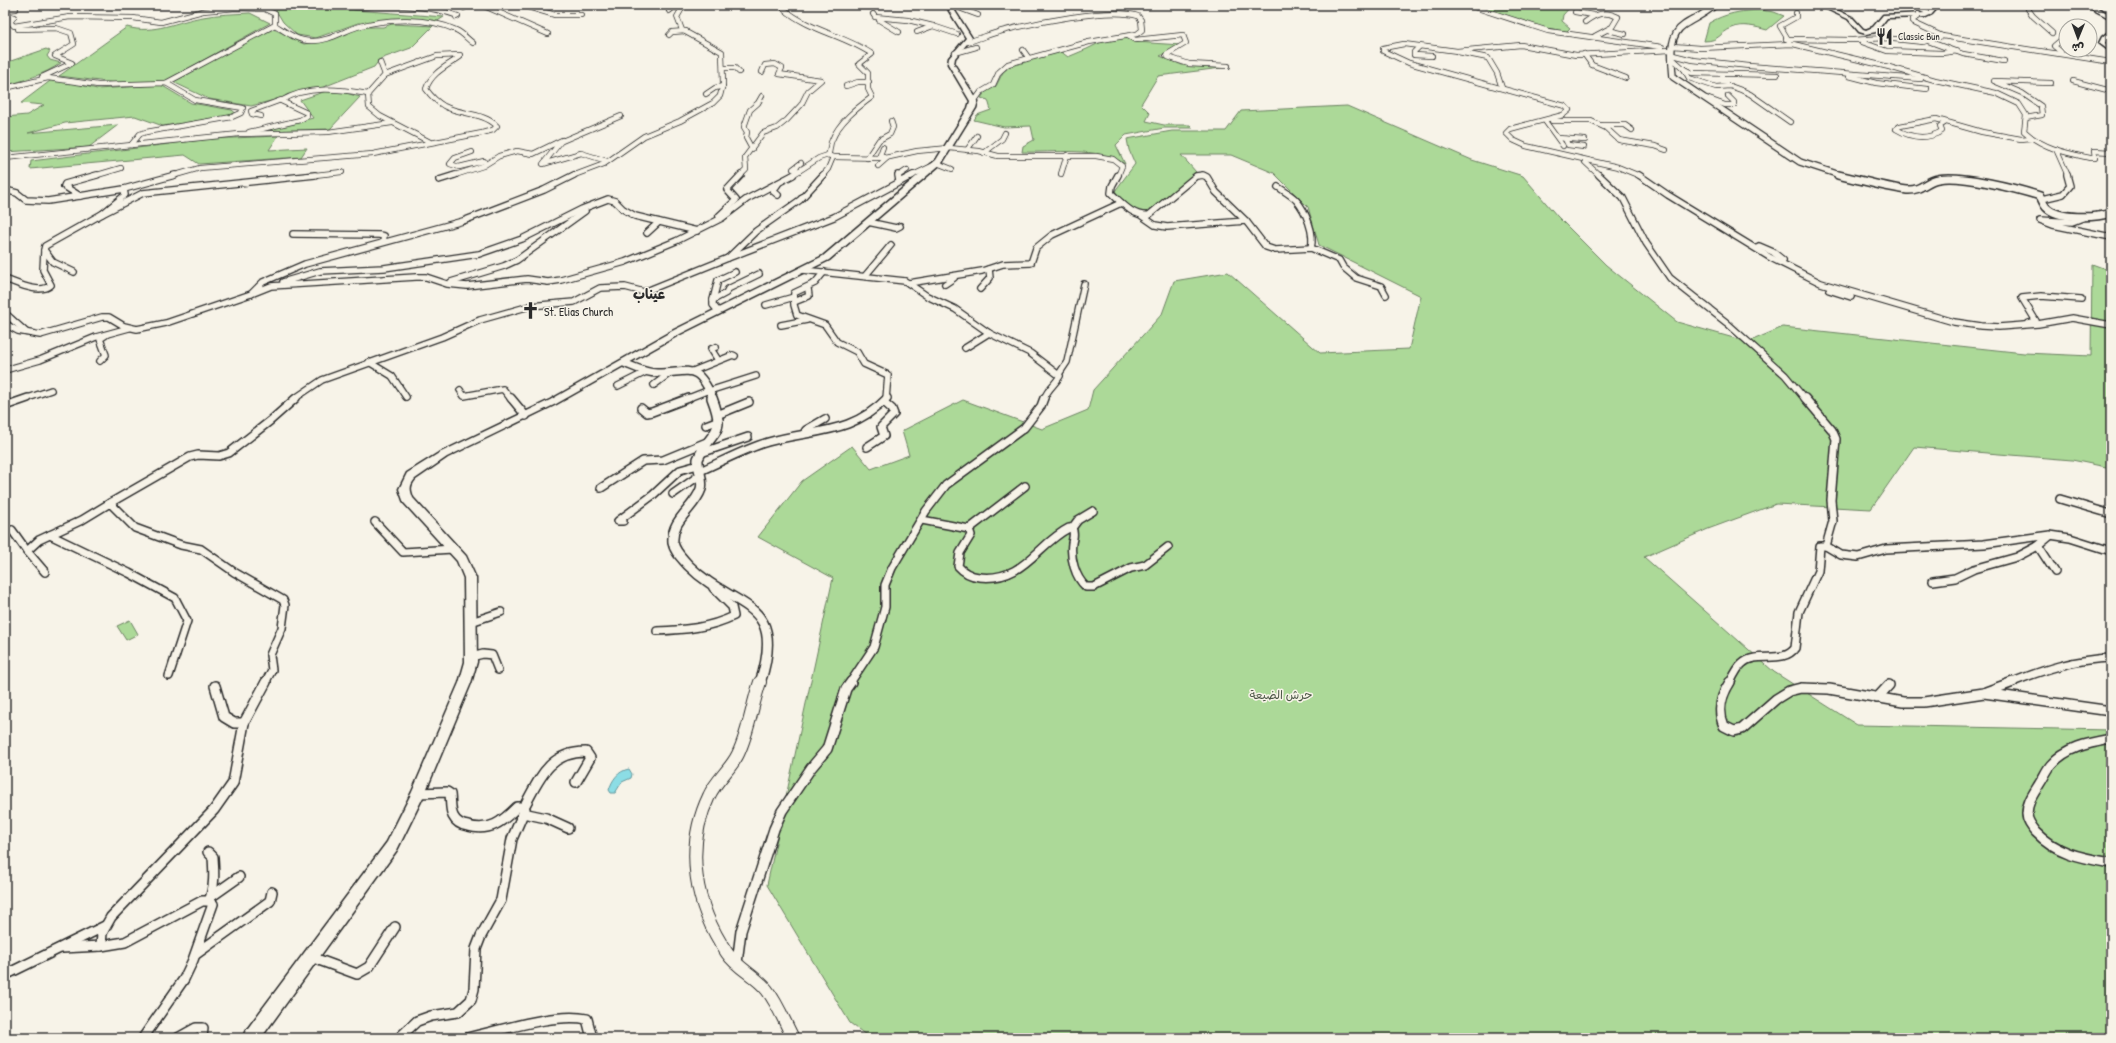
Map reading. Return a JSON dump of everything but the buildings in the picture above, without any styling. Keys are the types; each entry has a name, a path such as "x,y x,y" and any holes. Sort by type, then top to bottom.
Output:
{"main road":[{"path":"251,1038 392,846 418,793 465,683 471,657 470,578 464,562 408,500 405,494 406,483 411,476 443,454 526,416 624,363 677,332 803,270 831,254 936,164 949,148 973,103 972,98 951,64 955,53 972,45 969,36 959,32 951,5"},
{"path":"1821,5 1854,20 1861,31 1874,31 1885,16 1930,13 1937,5"},
{"path":"2087,5 2111,17"},
{"path":"2111,32 2104,38 2102,43 2111,50"}],"street":[{"path":"260,9 269,5"},
{"path":"339,5 420,8 444,11 458,16 456,17"},
{"path":"464,8 469,5"},
{"path":"482,5 548,34"},
{"path":"521,5 555,15 581,15"},
{"path":"951,5 978,15"},
{"path":"1468,5 1548,31 1651,45 1672,51 1688,59 1749,66 1935,80 1973,87 2004,96 2019,104 2026,112 2024,129 2031,138 2056,149 2090,158 2095,158 2094,151 2111,152"},
{"path":"1910,5 1930,13"},
{"path":"2027,5 2030,6 2028,9 2030,13 2052,33"},
{"path":"669,11 673,8 683,6"},
{"path":"251,294 263,282 284,272 318,260 475,217 544,190 578,173 607,162 644,136 676,123 710,106 720,96 723,86 722,52 684,31 677,17 683,6"},
{"path":"1712,6 1706,13 1682,26 1672,51 1673,77 1800,162 1839,175 1912,190 1920,189 1937,179 1960,178 2018,189 2040,196 2046,207 2052,210 2085,217 2102,216 2111,213"},
{"path":"5,10 16,9"},
{"path":"11,25 80,17 133,18 161,22 211,10 260,9 273,13 275,17 274,25"},
{"path":"728,258 756,231 796,203 828,169 831,141 854,111 872,97 868,89 868,73 859,64 871,54 836,35 800,23 784,10"},
{"path":"972,45 1004,30 1111,12 1130,13 1139,17 1142,30 1137,34 1089,42 1005,65 992,84 981,92 973,103"},
{"path":"1575,12 1591,16 1597,20"},
{"path":"1592,36 1608,30 1616,25 1618,18 1610,12"},
{"path":"1585,22 1591,16 1616,12"},
{"path":"1793,44 1786,39 1780,26 1796,16 1796,13"},
{"path":"1918,14 1918,17 1912,20 1912,22 1942,36 2058,53"},
{"path":"5,15 14,16 11,25 8,28 56,28 71,32 74,44 55,56 72,62 32,81 5,88"},
{"path":"899,32 874,16 916,21 959,32"},
{"path":"884,22 890,18"},
{"path":"274,25 295,38 312,42 325,39 366,24 395,22 429,24 455,29 473,42"},
{"path":"32,81 59,79 109,86 166,83 274,25"},
{"path":"917,32 933,26"},
{"path":"1608,30 1626,34"},
{"path":"663,34 684,31 701,36"},
{"path":"1861,31 1884,38"},
{"path":"1128,36 1135,40 1183,35 1186,39 1186,44 1166,55 1168,57 1189,64 1228,66"},
{"path":"1927,41 1942,36"},
{"path":"1786,39 1856,40 1884,38 1927,41 1972,56 2004,61"},
{"path":"1651,45 1654,39"},
{"path":"1856,40 1887,51 1942,53 1957,51"},
{"path":"2058,42 2054,44 2055,49 2058,50"},
{"path":"1935,80 1894,68 1793,44 1763,44 1672,51 1657,50 1637,54 1572,55 1540,47 1521,45 1457,51 1419,46 1392,45 1385,47 1383,51 1409,63 1559,104 1568,108 1568,112 1563,115 1510,129 1506,133 1507,136 1523,144 1586,162 1611,164 1642,176 1718,227 1838,294 1878,300 1974,326 1992,327 2030,325 2072,318 2111,325"},
{"path":"1419,46 1414,52 1414,55 1432,56"},
{"path":"1023,50 1028,57 1026,59"},
{"path":"1457,51 1462,54 1488,58 1497,73 1502,88"},
{"path":"1672,51 1688,77 1716,87 1733,87 1750,94 1790,122"},
{"path":"1462,54 1472,53"},
{"path":"5,190 34,201 48,201 124,189 200,168 373,154 487,132 496,126 493,121 484,117 455,112 440,105 426,89 431,78 461,56 458,54 437,56 385,75 368,94 368,105 370,110 392,123 420,134 430,142"},
{"path":"1584,54 1590,63 1596,67 1626,78"},
{"path":"2088,58 2111,62"},
{"path":"380,62 385,75"},
{"path":"717,220 721,214 736,200 736,198 727,190 746,170 747,166 744,159 763,133 778,128 787,120 800,105 808,91 820,80 780,74 782,68 775,64 763,66 762,72"},
{"path":"723,68 735,68 739,72"},
{"path":"1684,69 1692,73 1777,75"},
{"path":"1836,72 1876,83 1927,89"},
{"path":"781,79 786,75"},
{"path":"2026,118 2034,118 2042,115 2041,106 2022,93 1994,80 2051,83"},
{"path":"2073,81 2111,91"},
{"path":"846,86 858,82 869,82"},
{"path":"131,145 143,133 186,124 226,118 238,115 243,110 240,107 195,100 166,83"},
{"path":"706,94 712,89 723,86"},
{"path":"261,116 252,114 251,111 295,94 319,90 339,89 368,94"},
{"path":"752,149 746,138 747,132 744,127 750,110 758,103 762,96"},
{"path":"1706,98 1725,105 1734,105 1734,102 1728,96"},
{"path":"239,134 292,122 307,116 307,113 284,103 281,100"},
{"path":"472,152 452,160 450,164 455,167 517,152 533,154 558,141 562,141 621,116"},
{"path":"1544,120 1581,120 1603,125 1625,125 1632,130"},
{"path":"1544,120 1563,146"},
{"path":"1946,122 1940,126 1942,131 1940,133 1924,137 1908,136 1896,129 1900,126 1915,125 1930,120 1946,122 1982,132 2021,139 2031,138"},
{"path":"867,158 879,140 890,134 893,127 891,121"},
{"path":"5,158 239,134 324,132 392,123"},
{"path":"1603,125 1618,140 1631,143 1645,141 1660,146 1666,150"},
{"path":"984,152 1005,134"},
{"path":"965,151 977,136"},
{"path":"1558,138 1585,140"},
{"path":"1565,139 1568,145 1584,147"},
{"path":"562,141 543,164 581,153 607,162"},
{"path":"916,145 925,150"},
{"path":"883,147 880,154 887,157"},
{"path":"271,286 358,282 416,277 426,277 446,284 482,285 527,280 554,282 625,262 696,231 717,220 747,199 778,184 819,158 830,156 867,158 887,157 925,150 949,148 984,152 998,156 1067,155 1105,157 1121,163 1121,171 1110,191 1120,203 1134,214 1142,216 1155,224 1166,227 1246,221"},
{"path":"2042,199 2063,194 2070,186 2068,176 2056,149"},
{"path":"1061,174 1067,155"},
{"path":"878,166 887,157"},
{"path":"439,180 483,166 494,158"},
{"path":"1586,162 1623,198 1646,243 1670,278 1728,323 1785,375 1832,430 1836,439 1831,500 1833,521 1826,546"},
{"path":"455,167 465,163"},
{"path":"799,171 793,169 801,163"},
{"path":"27,551 39,540 82,520 190,458 202,455 219,456 229,453 315,384 337,373 442,337 491,316 530,306 574,302 600,288 625,287 644,292 834,217 899,181 936,164 952,169"},
{"path":"80,196 64,186 72,181 88,179 121,168"},
{"path":"899,181 898,175 907,170"},
{"path":"5,279 37,289 49,287 51,285 43,270 44,250 49,242 143,194 342,172"},
{"path":"1142,216 1155,212 1196,176 1201,174 1206,177 1216,192 1246,221 1258,239 1270,249 1311,248 1338,260 1343,267 1356,278 1378,284 1386,295"},
{"path":"778,184 774,190 778,195"},
{"path":"1278,187 1297,201 1310,228 1313,241 1311,248"},
{"path":"102,214 125,195 124,189"},
{"path":"5,324 33,335 47,334 102,317 109,318 129,328 142,329 166,323 271,286 320,271 384,268 479,254 522,239 582,208 608,199 615,201 625,211 635,216 696,231"},
{"path":"446,284 504,266 517,260 581,214 608,199"},
{"path":"909,283 988,269 1003,264 1030,263 1037,247 1062,229 1078,224 1120,203"},
{"path":"2085,217 2072,222 2040,220 2053,226 2111,237"},
{"path":"647,233 660,222"},
{"path":"868,222 896,228 900,226"},
{"path":"293,234 379,235 384,236 383,242"},
{"path":"1752,243 1773,252 1793,270"},
{"path":"865,276 872,266 891,246"},
{"path":"44,250 54,263 74,272"},
{"path":"980,289 990,278 988,269"},
{"path":"803,270 900,280 909,283 927,296 955,309 989,333 1026,351 1059,374"},
{"path":"718,311 713,305 718,280 736,272"},
{"path":"673,494 699,470 767,442 804,434 836,430 851,425 871,413 884,402 889,392 887,379 888,375 868,367 862,362 857,352 837,342 825,325 797,315 794,310 794,293 808,289 822,278 824,272"},
{"path":"713,300 726,293 728,289 759,274"},
{"path":"945,284 950,279 958,275"},
{"path":"737,963 741,931 774,829 782,811 811,768 827,748 846,689 874,647 885,607 885,585 887,577 922,520 946,485 1024,428 1041,406 1048,389 1060,379 1059,374 1067,362 1084,284"},
{"path":"766,305 809,296 808,289"},
{"path":"2030,325 2029,323 2036,321 2022,298 2041,296 2081,299"},
{"path":"5,313 26,333"},
{"path":"2090,321 2094,319 2111,321"},
{"path":"781,325 812,320"},
{"path":"5,370 106,335 119,333 129,328"},
{"path":"965,348 989,333"},
{"path":"11,376 12,372 17,369 100,339 106,335"},
{"path":"100,339 106,352 106,355 100,360"},
{"path":"716,346 711,349 718,360"},
{"path":"624,363 646,372 670,373 693,371 718,360 732,355 735,356"},
{"path":"369,362 374,367 385,370 390,374 406,397"},
{"path":"657,631 696,629 724,621 734,616 732,607 680,556 673,543 674,530 700,490 702,483 699,470 701,453 719,428 718,418 709,391 700,375 693,371"},
{"path":"618,386 646,372"},
{"path":"654,385 670,373"},
{"path":"641,408 649,413 756,376"},
{"path":"460,390 464,396 503,389 526,416"},
{"path":"5,406 51,390"},
{"path":"706,425 749,402"},
{"path":"867,447 884,436 881,426 894,414 892,409 884,402"},
{"path":"804,434 806,430 825,419"},
{"path":"701,453 748,437"},
{"path":"601,488 643,461 663,460 710,441"},
{"path":"623,521 618,521 653,495 680,470 699,470"},
{"path":"922,520 969,529 1025,486"},
{"path":"2060,499 2111,514"},
{"path":"101,946 100,940 105,926 111,917 214,810 232,783 244,723 272,670 270,655 282,628 285,605 283,600 234,572 201,549 181,545 135,528 110,503"},
{"path":"969,529 972,535 959,554 958,564 960,569 974,577 998,577 1014,570 1064,530 1072,528 1078,520 1093,511"},
{"path":"375,522 403,552 453,549"},
{"path":"1072,528 1074,533 1072,555 1081,581 1086,586 1094,587 1131,568 1145,565 1168,547"},
{"path":"12,530 45,572"},
{"path":"50,535 129,573 175,598 187,621 169,676"},
{"path":"1933,581 1955,578 1974,569 2001,562 2038,546 2050,535"},
{"path":"2111,551 2070,538 2050,535 1984,544 1886,549 1858,557 1841,555 1826,546 1820,546 1817,574 1805,595 1800,612 1798,645 1793,651 1755,657 1745,660 1741,664 1721,699 1722,722 1729,730 1742,729 1767,706 1790,691 1799,689 1841,690 1904,702 1935,701 1984,692 2055,666 2086,659 2111,658"},
{"path":"2038,546 2055,572"},
{"path":"706,581 756,611 765,626 769,643 764,669 743,742 737,756 710,792 698,825 693,857 697,888 709,918 728,954 767,990 793,1038"},
{"path":"471,622 501,612"},
{"path":"471,657 483,654 492,655 498,670"},
{"path":"1877,698 1889,685"},
{"path":"214,686 219,695 220,714 225,720 236,723 244,723"},
{"path":"1984,692 2111,711"},
{"path":"2111,739 2068,750 2058,757 2035,791 2029,805 2027,817 2032,828 2052,847 2078,857 2111,863"},
{"path":"400,1038 410,1027 420,1020 432,1016 446,1016 456,1013 464,1008 471,999 474,990 473,963 476,946 500,902 504,891 512,835 523,810 553,761 572,752 586,752 590,758 576,782"},
{"path":"418,793 447,792 450,794 451,810 455,820 460,824 478,829 494,827 516,807 568,828"},
{"path":"143,1038 184,979 196,954 213,909 211,898 213,857 208,852"},
{"path":"60,948 101,946 125,942 202,901 211,898 239,877"},
{"path":"196,954 270,901 272,892"},
{"path":"5,975 105,926"},
{"path":"311,957 356,974 369,967 395,927"},
{"path":"466,1038 546,1021 584,1017 587,1020 592,1038"},
{"path":"178,1038 196,1028 202,1028 202,1038"}],"green space":[{"path":"275,5 333,5 355,10 444,17 436,22 358,23 316,38 297,35 283,22 274,7"},
{"path":"1473,5 1572,5 1563,15 1562,21 1570,28 1566,32 1523,23"},
{"path":"1760,10 1774,12 1784,16 1767,30 1750,26 1741,26 1728,30 1713,40 1704,41 1709,23 1734,13"},
{"path":"250,13 270,23 166,81 116,83 59,76 127,27 137,29 156,28 209,16"},
{"path":"392,24 433,26 411,48 380,59 374,67 321,88 251,106 209,99 173,82 272,28 304,44 347,34 358,27 383,27"},
{"path":"1125,37 1135,42 1181,45 1160,56 1182,65 1229,67 1158,76 1141,104 1150,113 1146,121 1164,125 1190,125 1193,128 1164,128 1126,135 1116,145 1125,164 1114,158 1089,153 1061,151 1022,152 1023,146 1034,140 1031,126 1004,127 974,120 977,115 991,110 988,100 981,98 985,92 996,86 1003,72 1013,64 1060,51 1068,57 1101,42"},
{"path":"46,49 50,51 47,56 50,60 61,63 41,74 5,86 5,63"},
{"path":"54,78 97,89 161,85 191,103 232,110 238,115 163,126 135,116 65,123 28,133 118,125 89,147 5,152 5,117 27,115 44,105 21,103"},
{"path":"332,89 360,97 330,129 262,131 313,118 300,100"},
{"name":"حرش الضيعة","path":"1347,106 1472,160 1523,176 1557,216 1606,265 1677,322 1748,342 1783,327 2024,353 2091,356 2092,264 2111,271 2111,468 2072,460 1914,447 1871,509 1776,504 1708,529 1644,557 1774,672 1857,725 2111,730 2111,1038 870,1038 850,1023 767,885 833,578 758,537 802,481 852,446 871,469 909,455 902,431 963,400 1042,429 1088,410 1093,390 1162,314 1174,281 1228,272 1320,353 1409,349 1421,296 1319,245 1308,207 1274,173 1231,155 1181,155 1196,172 1148,213 1140,214 1123,201 1115,191 1135,164 1129,150 1127,139 1172,131 1226,131 1241,111"},
{"path":"278,136 269,150 307,148 301,157 199,164 185,155 30,169 31,161 210,139"},
{"path":"130,620 138,634 126,640 117,626"}],"water":[{"path":"629,769 632,774 631,778 622,782 615,793 611,793 609,790 614,779 625,770"}],"place":[{"name":"Classic Bun","path":"1885,36"},
{"name":"St. Elias Church","path":"531,311"}],"district":[{"name":"عيناب","path":"649,293"}]}
